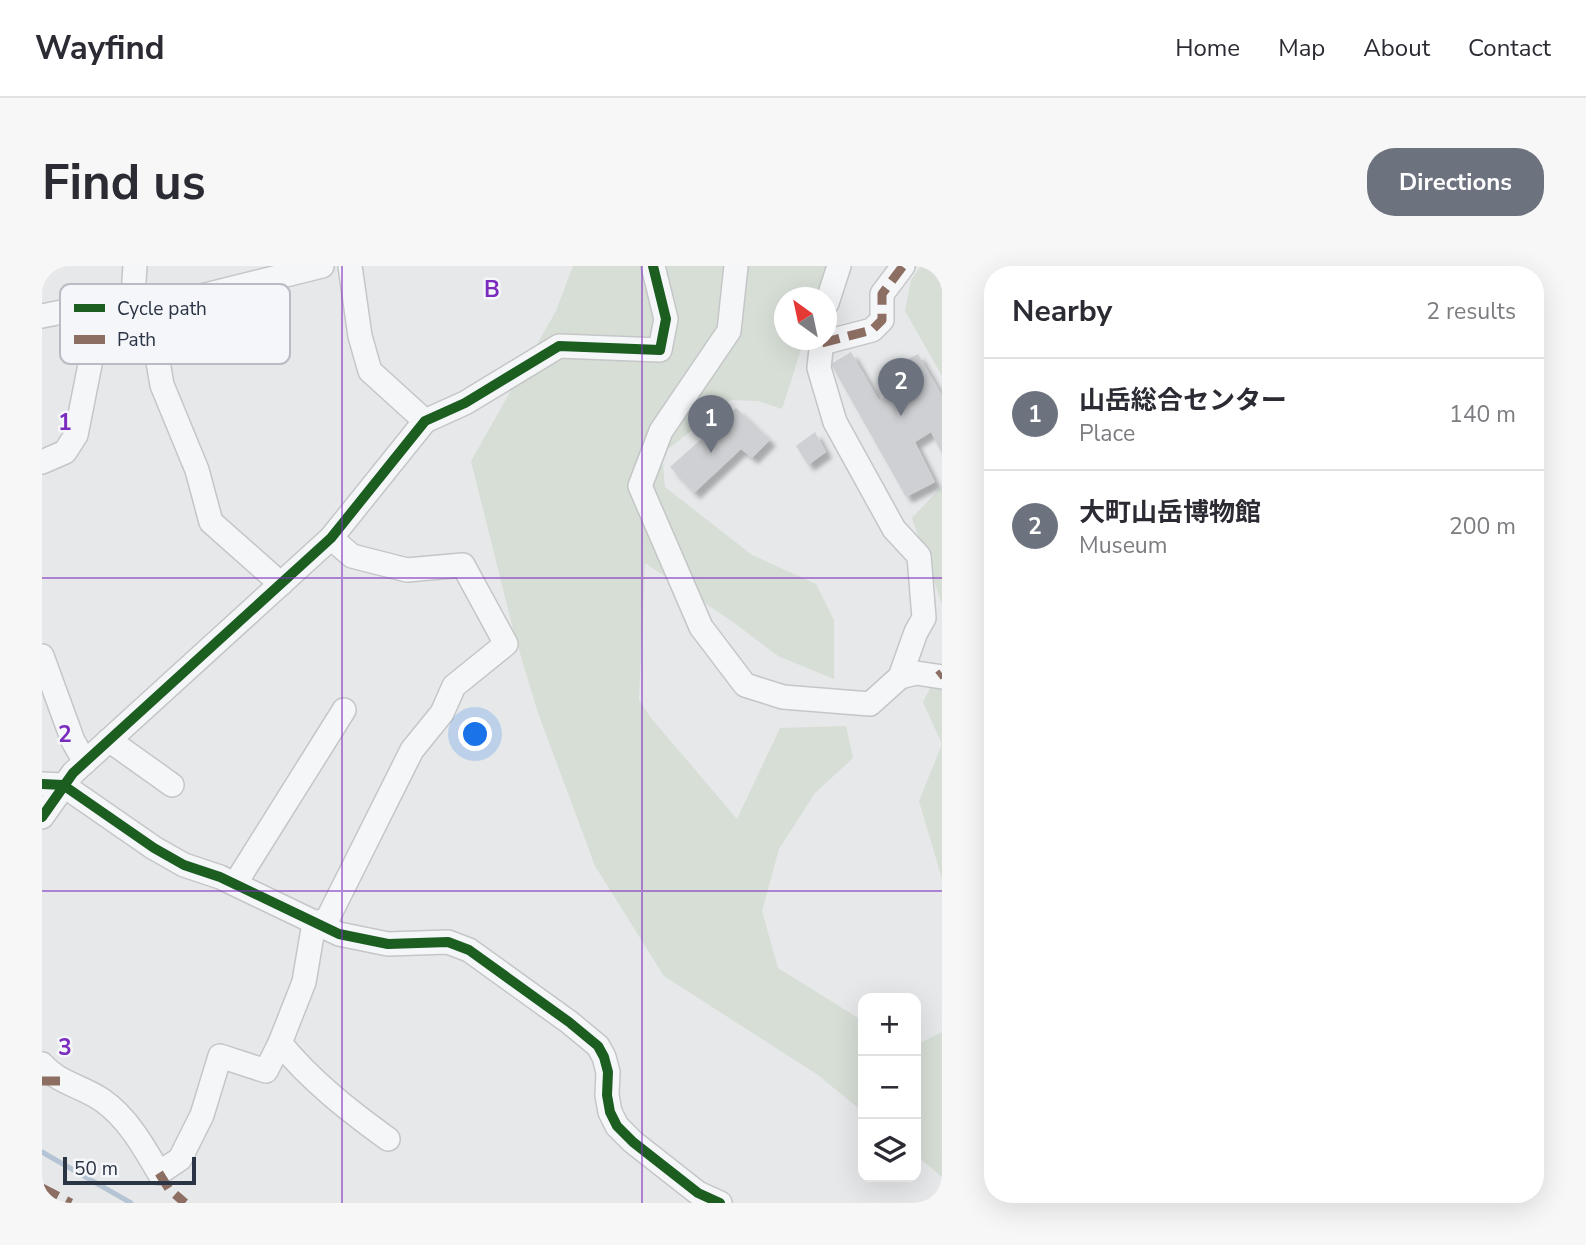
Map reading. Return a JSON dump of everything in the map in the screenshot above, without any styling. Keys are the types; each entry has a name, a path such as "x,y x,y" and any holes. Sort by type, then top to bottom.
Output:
{"street":[{"path":"135,266 138,284"},
{"path":"232,284 322,266"},
{"path":"351,266 360,336 369,371 425,421"},
{"path":"42,817 53,785 85,762 331,538 425,421 465,403 559,346 660,350 666,319 653,266"},
{"path":"736,266 729,331 661,431 640,486 702,627 745,685 783,698 870,705 900,677 916,632 924,618 919,556 894,529 835,422 820,368 821,350"},
{"path":"832,287 839,266"},
{"path":"837,338 872,330 882,320 882,294 903,266"},
{"path":"42,316 60,312"},
{"path":"42,462 65,452 76,435 90,364"},
{"path":"157,364 162,385 197,470 211,522 281,584"},
{"path":"314,923 327,920 412,750 442,713 454,686 506,644 463,565 407,570 352,556 331,538"},
{"path":"42,656 73,741 85,762"},
{"path":"900,677 916,673 942,677"},
{"path":"235,884 344,710"},
{"path":"109,740 172,785"},
{"path":"53,785 184,865 235,884 314,923 371,942 448,942 469,950 598,1046 606,1065 610,1112 617,1126 698,1194 720,1203"},
{"path":"42,1064 61,1081 75,1085 104,1101 135,1135 159,1173 180,1159 184,1152 202,1115 220,1056 266,1071 304,982 314,923"},
{"path":"280,1043 299,1067 323,1089 388,1139"}],"shaded area":[{"path":"573,266 827,266 820,287 774,287 774,350 801,350 782,409 758,401 730,400 662,454 665,487 752,555 816,584 834,620 834,679 778,656 645,563 639,700 651,718 737,819 780,728 846,726 853,758 815,793 779,849 762,911 778,968 858,1018 858,1108 818,1075 664,976 595,866 537,710 514,633 471,461 556,311"},
{"path":"921,266 942,266 942,376 905,311 911,280"},
{"path":"942,486 942,604 912,518"},
{"path":"942,665 942,744 923,702"},
{"path":"942,744 942,879 919,801"},
{"path":"942,1032 942,1177 921,1159 921,1042"}],"building":[{"path":"851,352 879,400 904,385 893,367 918,354 942,395 942,454 931,432 915,442 935,482 906,497 831,364"},
{"path":"736,408 770,440 752,458 741,449 694,493 670,467"},
{"path":"815,432 826,452 808,465 796,446"}],"waterway":[{"path":"42,1152 131,1203"}],"marked path":[{"path":"837,339 872,330 882,320 882,294 903,266"},
{"path":"938,676 942,673"},
{"path":"42,1081 61,1081"},
{"path":"159,1173 169,1189 185,1203"},
{"path":"42,1188 71,1203"}],"cycle path":[{"path":"42,817 73,773 331,538 425,421 465,403 559,346 660,350 666,319 653,266"},
{"path":"42,784 63,785 154,848 184,865 220,877 339,934 388,944 448,942 469,950 598,1046 608,1072 607,1095 610,1112 617,1126 633,1142 698,1193 720,1203"}],"place":[{"name":"大町山岳博物館","path":"901,416"},
{"name":"山岳総合センター","path":"711,453"}]}
